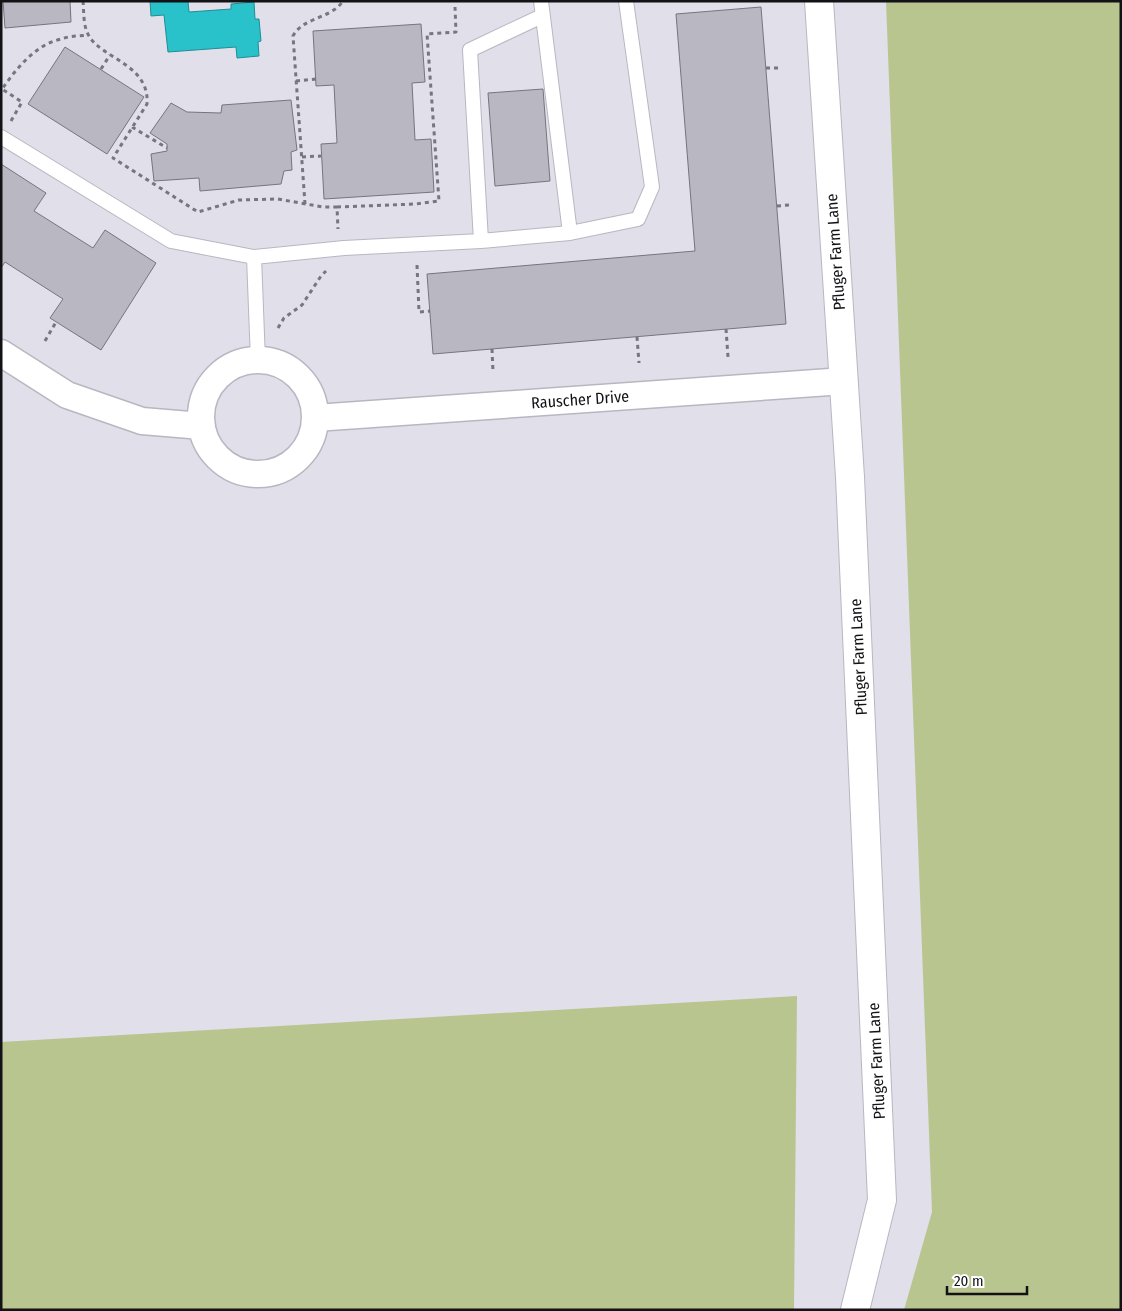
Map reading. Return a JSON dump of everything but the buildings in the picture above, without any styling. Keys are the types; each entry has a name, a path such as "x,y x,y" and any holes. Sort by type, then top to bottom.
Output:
{"street":[{"name":"Pfluger Farm Lane","path":"819,1 851,497 882,1200 855,1310"},
{"path":"1,353 67,394 142,421 202,426"},
{"path":"258,361 273,362 290,370 304,383 313,399 315,418 312,436 303,452 289,465 272,473 253,474 235,469 219,459 208,444 202,426 202,407 208,389 220,375 236,365 258,361"},
{"name":"Rauscher Drive","path":"315,418 844,381"}],"lane":[{"path":"541,1 570,233"},
{"path":"1,136 171,241 254,257 344,248 481,241 570,233 638,219 652,187 626,1"},
{"path":"481,241 470,50 542,16"},
{"path":"254,257 258,361"}],"path":[{"path":"83,1 88,35 95,44 130,68 141,78 148,93 148,104 113,158 198,212 239,200 278,199 323,207 416,204 439,201 427,34 456,32 455,7"},
{"path":"305,204 293,36 296,29 334,12 343,1"},
{"path":"11,121 22,102 2,89 18,67 40,48 60,39 88,35"},
{"path":"101,69 110,54"},
{"path":"766,68 781,68"},
{"path":"296,81 316,79"},
{"path":"132,128 167,148"},
{"path":"302,156 321,156"},
{"path":"777,206 789,205"},
{"path":"337,207 338,232"},
{"path":"417,265 419,312 430,310"},
{"path":"277,329 284,318 302,305 321,276 328,269"},
{"path":"45,340 56,322"},
{"path":"726,329 728,357"},
{"path":"637,337 639,363"},
{"path":"492,349 493,372"}],"green space":[{"path":"886,1 1121,1 1121,1310 904,1310 932,1212"},
{"path":"797,996 794,1310 1,1310 1,1042"}],"water":[{"path":"150,1 188,1 189,12 231,9 231,4 254,2 255,19 259,19 261,41 258,42 259,56 237,58 236,47 168,52 164,15 151,16"}]}
